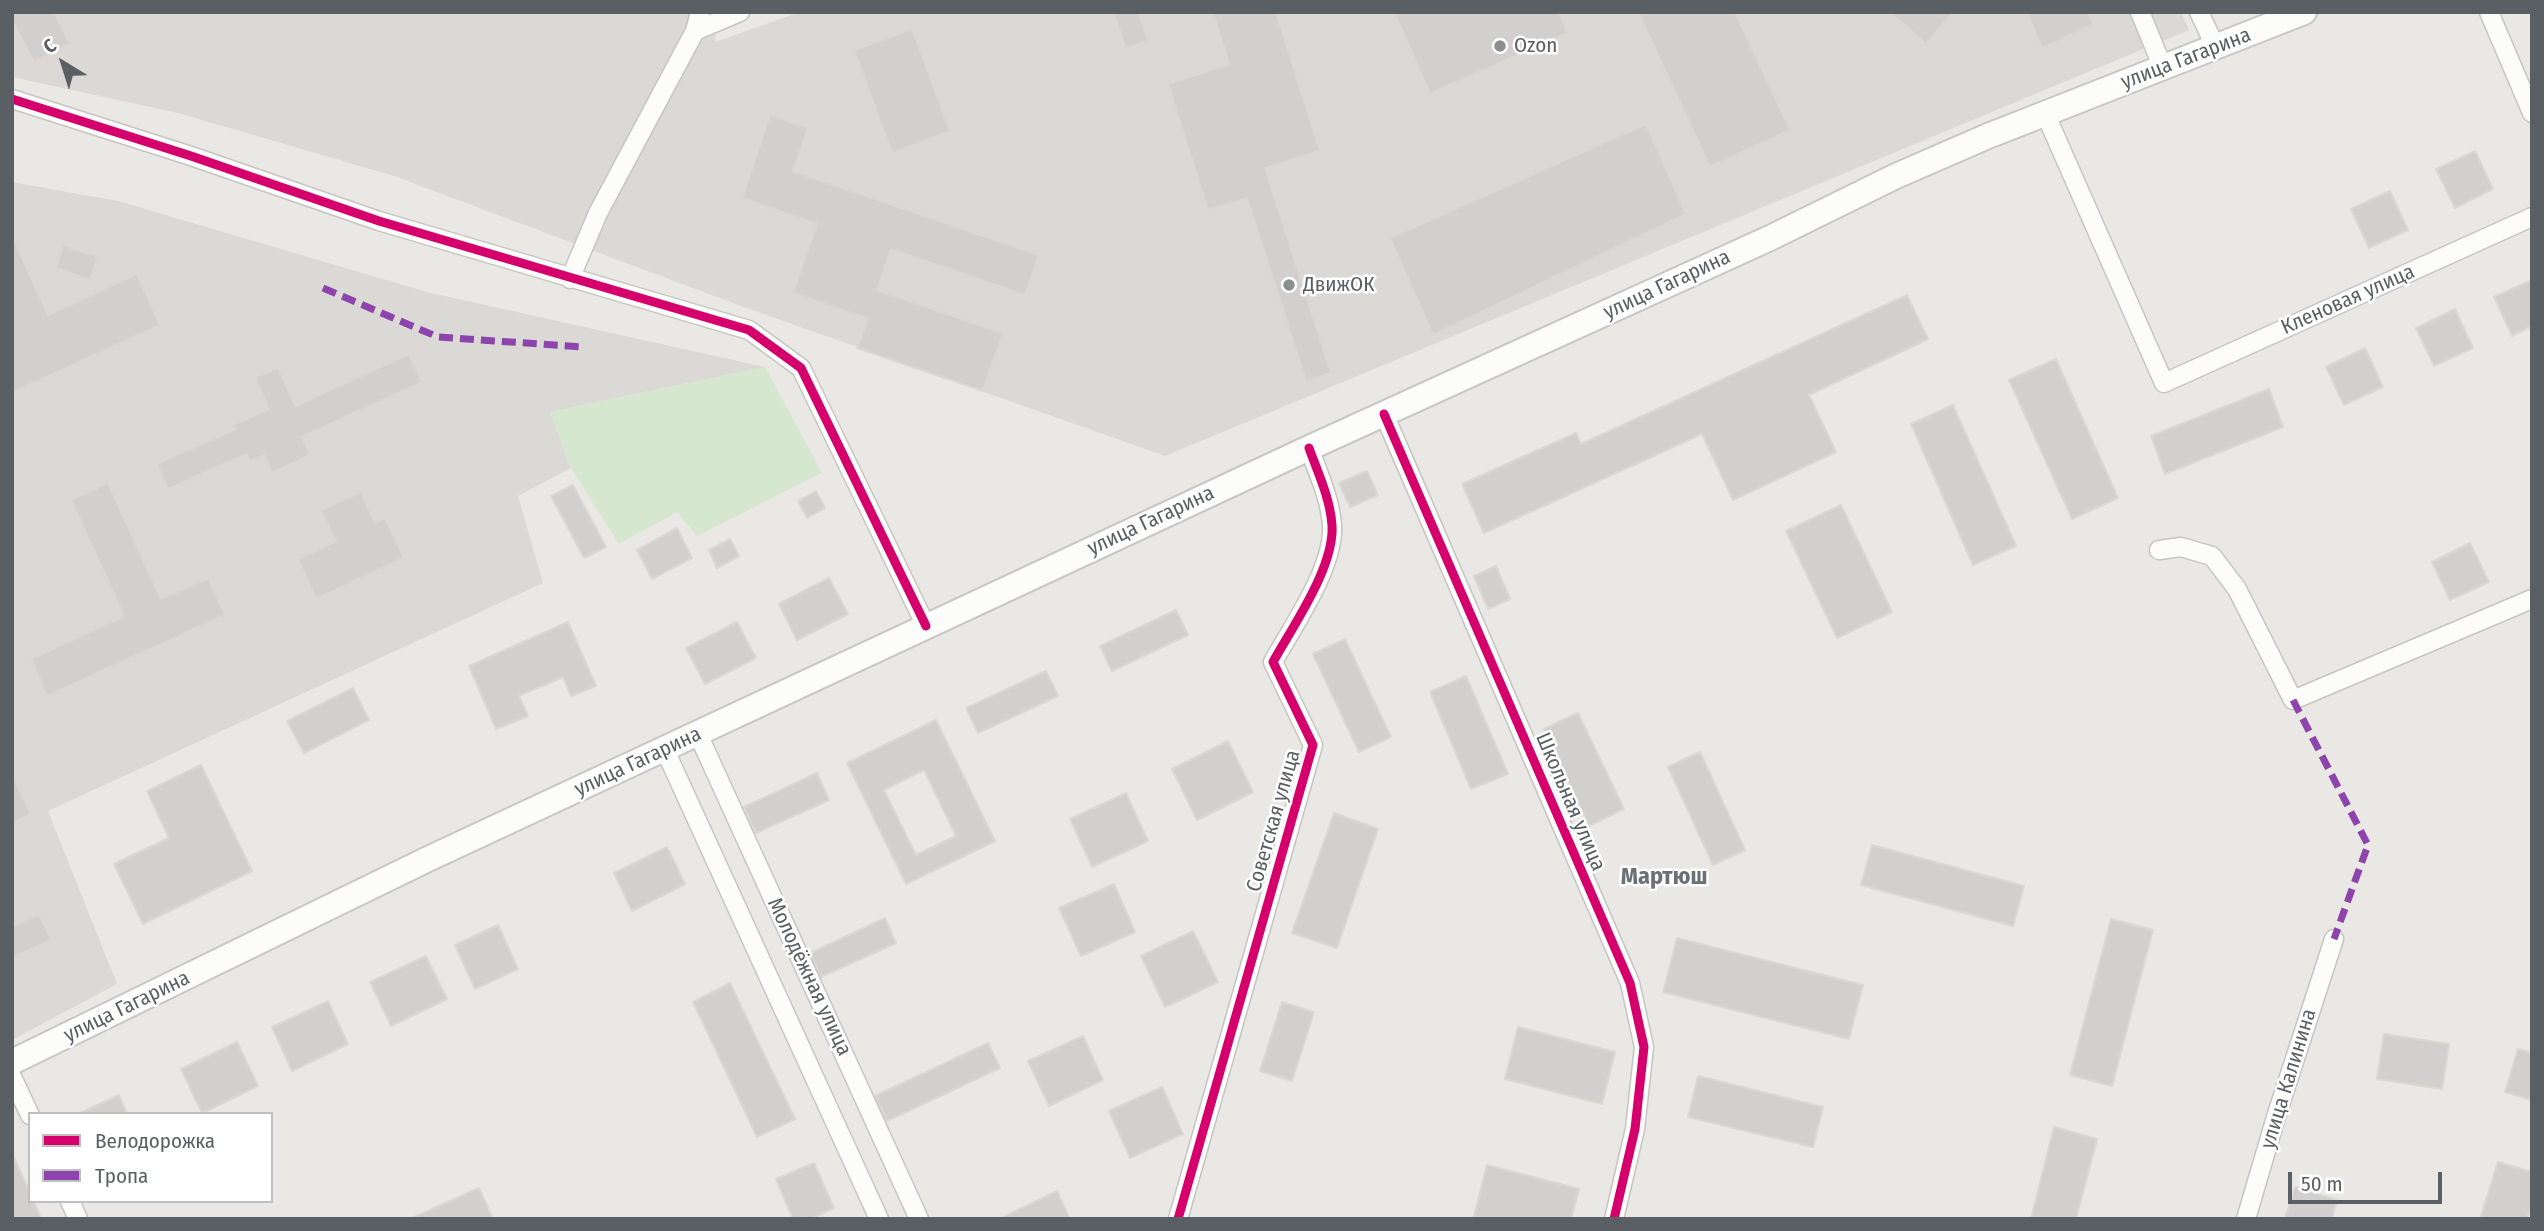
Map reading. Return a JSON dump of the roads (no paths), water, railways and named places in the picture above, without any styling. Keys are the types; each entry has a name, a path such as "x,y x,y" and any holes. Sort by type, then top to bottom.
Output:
{"main road":[{"name":"улица Гагарина","path":"12,1062 428,859 1309,448 1758,243 1896,176 2045,113 2304,12"}],"street":[{"path":"570,279 598,214 695,31 700,12"},
{"path":"695,31 740,12"},
{"path":"2140,12 2163,68"},
{"path":"2199,12 2216,48"},
{"path":"2489,12 2532,113"},
{"path":"12,99 191,156 379,221 749,330 801,368 926,626"},
{"name":"Кленовая улица","path":"2045,113 2164,383 2532,217"},
{"name":"Школьная улица","path":"1384,414 1630,983 1644,1047 1635,1129 1614,1219"},
{"name":"Советская улица","path":"1178,1219 1313,745 1273,662 1329,560 1333,528 1330,505 1309,448"},
{"path":"2160,550 2181,547 2212,556 2237,589 2293,700 2532,599"},
{"name":"Молодёжная улица","path":"698,734 919,1219"},
{"name":"Молодёжная улица","path":"665,750 879,1219"},
{"name":"улица Калинина","path":"2246,1219 2334,939"},
{"path":"12,1077 29,1112"},
{"path":"71,1203 78,1219"}],"place":[{"name":"Ozon","path":"1500,46"},
{"name":"ДвижОК","path":"1289,285"}],"district":[{"name":"Мартюш","path":"1664,877"}]}
